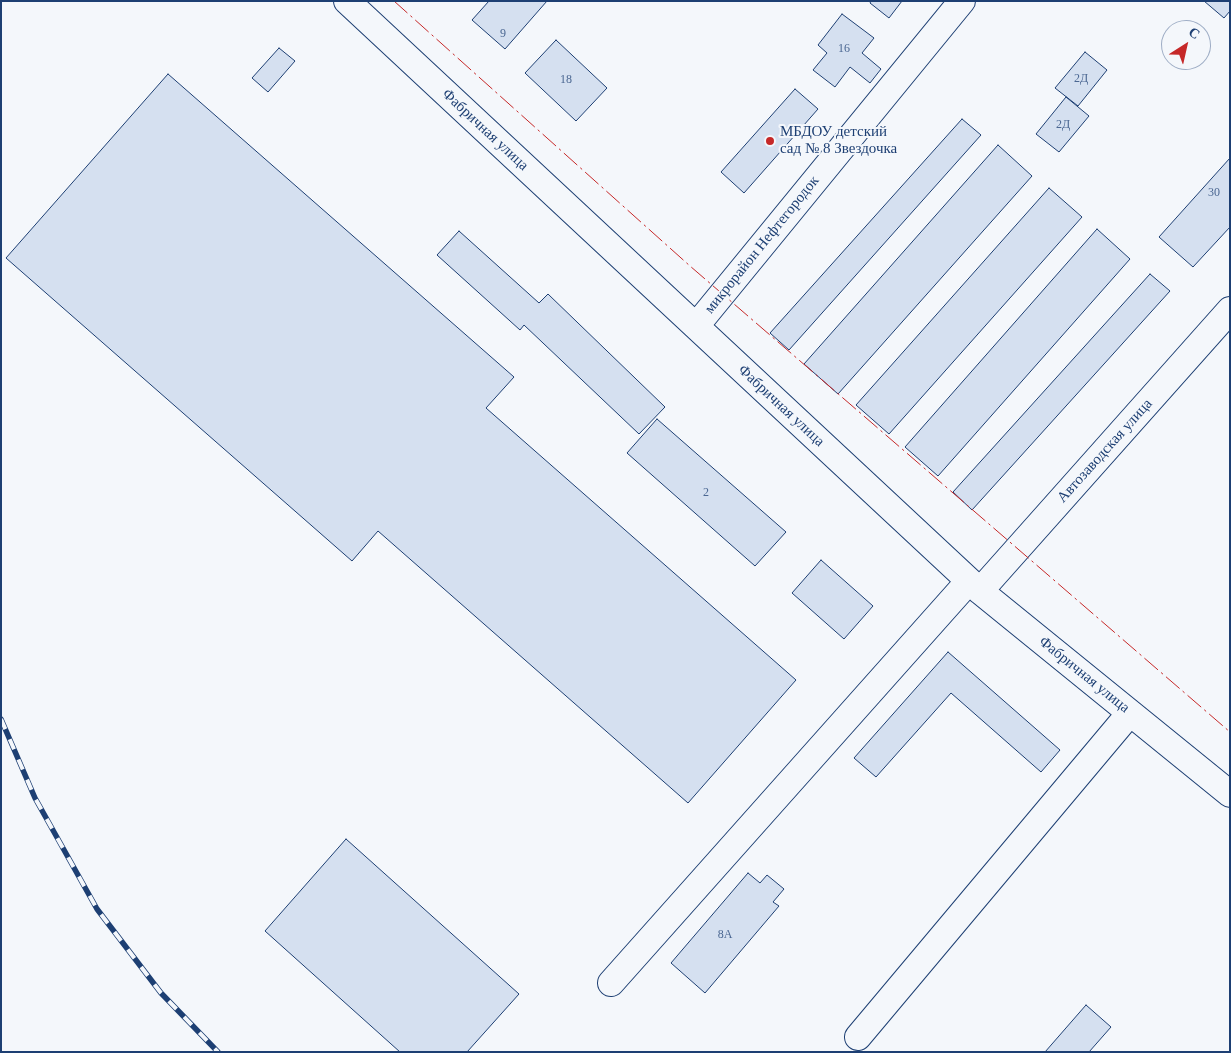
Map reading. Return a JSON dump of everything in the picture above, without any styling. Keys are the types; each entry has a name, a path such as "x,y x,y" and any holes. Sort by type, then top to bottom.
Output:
{"street":[{"name":"Фабричная улица","path":"347,1 975,586 1230,794"},
{"name":"микрорайон Нефтегородок","path":"696,326 962,1"},
{"name":"Автозаводская улица","path":"611,983 1230,310"},
{"path":"858,1037 1130,713"}],"building":[{"path":"489,1 547,1 505,49 472,20"},
{"path":"871,1 902,1 889,18 870,3"},
{"path":"1204,1 1230,1 1230,11 1224,18"},
{"path":"842,14 874,38 862,53 881,69 870,83 850,67 835,87 813,70 827,53 818,45"},
{"path":"556,40 607,88 576,121 525,73"},
{"path":"279,48 295,61 268,92 252,78"},
{"path":"1085,52 1107,70 1078,106 1055,88"},
{"path":"168,74 514,377 486,408 796,680 688,803 378,531 352,561 6,258"},
{"name":"МБДОУ детский сад № 8 Звездочка","path":"795,89 818,109 744,193 721,172"},
{"path":"1066,97 1089,116 1059,152 1036,134"},
{"path":"962,119 981,135 789,350 770,333"},
{"path":"998,145 1032,176 838,394 804,364"},
{"path":"1230,158 1230,227 1193,267 1159,237"},
{"path":"1049,188 1082,217 889,434 856,405"},
{"path":"1097,229 1130,259 938,476 905,447"},
{"path":"459,231 539,303 548,294 665,407 639,434 524,325 520,330 437,255"},
{"path":"1150,274 1170,291 972,510 953,492"},
{"path":"657,419 786,532 755,566 627,453"},
{"path":"821,560 873,606 844,639 792,593"},
{"path":"948,652 1060,750 1041,772 951,693 876,777 854,758"},
{"path":"346,839 519,994 467,1052 400,1052 265,931"},
{"path":"748,873 760,883 767,875 784,889 773,902 779,906 705,993 671,963"},
{"path":"1086,1005 1111,1027 1089,1052 1045,1052"}],"railway":[{"path":"1,719 35,798 97,909 161,993 218,1052"}],"power":[{"path":"394,1 690,266 1230,732"}],"place":[{"name":"МБДОУ детский сад № 8 Звездочка","path":"770,141"}]}
